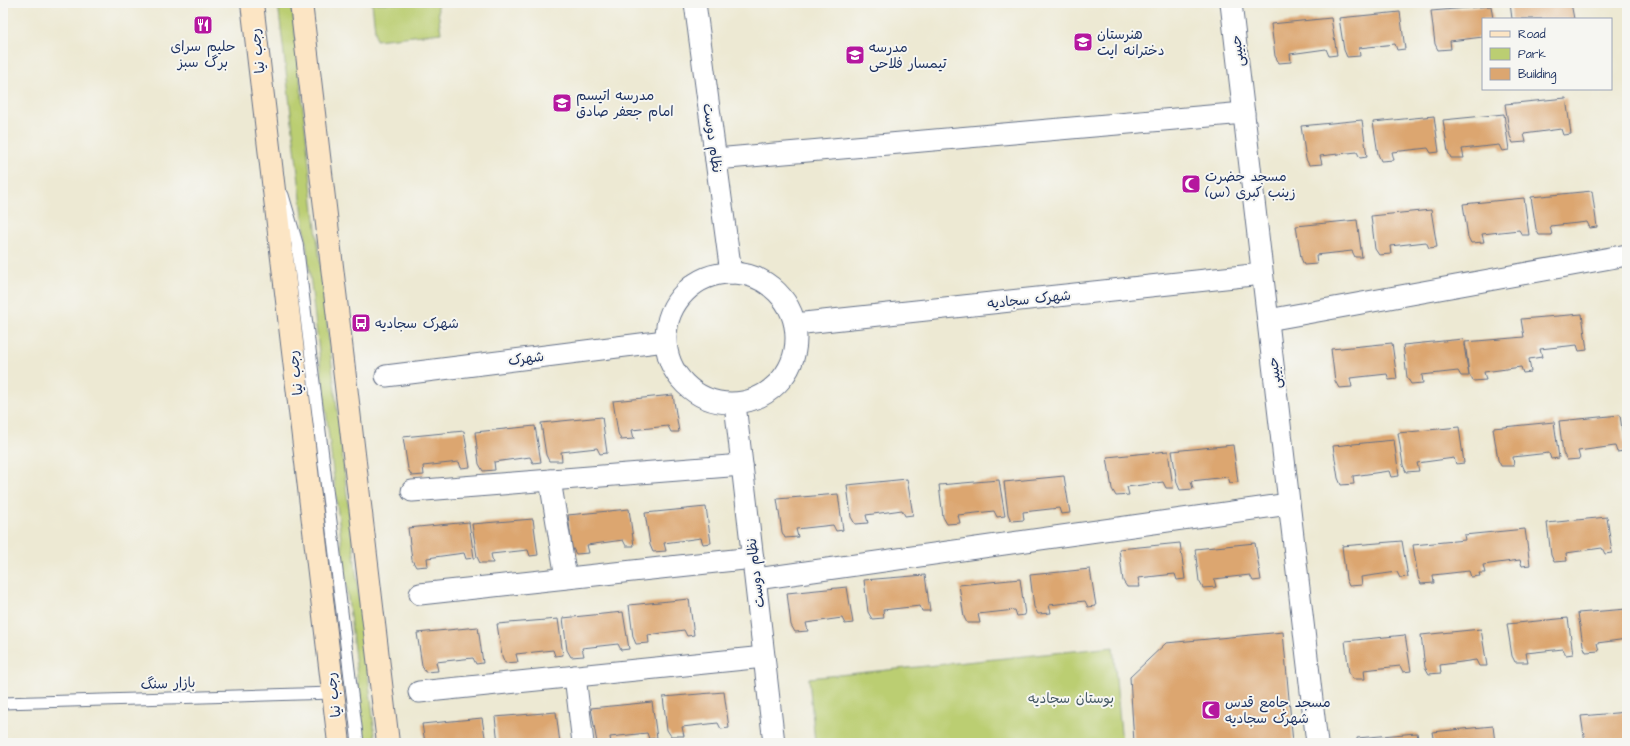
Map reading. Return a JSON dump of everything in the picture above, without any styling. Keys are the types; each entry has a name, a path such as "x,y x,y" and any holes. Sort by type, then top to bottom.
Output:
{"main road":[{"name":"رجب نیا","path":"252,3 339,743"},
{"path":"301,3 388,743"}],"street":[{"name":"نظام دوست","path":"695,3 731,273"},
{"name":"حبیبی","path":"1231,3 1317,743"},
{"path":"716,159 1244,113"},
{"path":"1268,320 1627,254"},
{"path":"731,273 752,276 771,286 786,303 795,324 796,346 790,368 776,386 758,398 735,404 714,402 695,393 680,379 669,361 665,341 668,320 677,301 692,286 711,276 731,273"},
{"name":"شهرک سجادیه","path":"795,324 1262,274"},
{"name":"شهرک","path":"386,376 665,341"},
{"name":"نظام دوست","path":"735,404 774,743"},
{"path":"412,491 742,465"},
{"path":"550,480 566,578"},
{"path":"756,580 1289,504"},
{"path":"420,594 753,558"},
{"path":"419,692 764,657"},
{"path":"575,676 583,743"}],"lane":[{"path":"268,141 297,243 358,743"},
{"name":"بازار سنگ","path":"3,703 333,693"}],"green space":[{"path":"278,3 292,3 314,211 376,743 365,743"},
{"path":"372,3 437,3 441,33 376,40"},
{"name":"بوستان سجادیه","path":"1113,647 1122,743 815,743 809,678"}],"building":[{"path":"1510,3 1571,3 1574,18 1512,18"},
{"path":"1491,6 1493,18 1482,18 1482,37 1450,41 1451,49 1438,50 1435,44 1431,11"},
{"path":"1400,12 1405,49 1397,50 1395,44 1359,48 1360,56 1347,57 1344,50 1339,18"},
{"path":"1331,18 1337,55 1329,56 1326,49 1290,54 1291,62 1279,63 1275,56 1271,24"},
{"path":"1566,98 1571,134 1563,135 1561,129 1524,134 1526,142 1513,143 1510,136 1505,104"},
{"path":"1504,114 1509,150 1502,151 1499,145 1462,149 1464,158 1451,158 1448,152 1443,120"},
{"path":"1434,116 1439,152 1431,153 1428,148 1392,152 1394,160 1381,161 1378,154 1373,122"},
{"path":"1362,120 1367,157 1360,158 1357,152 1320,156 1322,164 1309,165 1306,159 1301,126"},
{"path":"1592,191 1597,227 1590,228 1587,222 1550,226 1552,235 1539,235 1536,229 1531,197"},
{"path":"1524,198 1529,235 1522,235 1519,230 1482,234 1484,242 1471,243 1468,237 1463,204"},
{"path":"1431,210 1437,247 1429,248 1426,242 1390,246 1391,254 1379,255 1375,249 1371,216"},
{"path":"1357,220 1362,257 1355,257 1352,251 1316,255 1317,264 1304,265 1301,258 1296,226"},
{"path":"1582,314 1587,350 1579,351 1577,345 1540,349 1542,357 1529,359 1531,372 1523,373 1521,367 1484,372 1486,380 1473,381 1469,374 1465,342 1524,337 1521,319"},
{"path":"1463,339 1469,376 1461,376 1458,371 1422,375 1423,383 1411,384 1407,377 1403,345"},
{"path":"1392,343 1397,379 1389,380 1387,374 1350,378 1352,387 1339,388 1335,381 1331,349"},
{"path":"673,395 679,432 671,432 668,426 632,430 634,439 621,440 618,433 613,401"},
{"path":"1620,415 1625,451 1617,452 1615,446 1578,451 1580,459 1567,460 1563,453 1559,421"},
{"path":"602,417 607,453 600,454 597,448 561,452 562,461 549,461 546,455 541,423"},
{"path":"1554,422 1559,458 1551,459 1549,453 1513,457 1514,466 1501,466 1498,460 1493,428"},
{"path":"535,426 541,462 533,463 530,457 494,462 495,470 483,471 479,464 475,432"},
{"path":"1459,427 1464,463 1456,464 1454,458 1417,463 1419,471 1406,472 1403,465 1398,433"},
{"path":"464,431 470,467 461,468 459,462 423,466 424,475 412,476 408,469 403,437"},
{"path":"1394,440 1399,476 1391,477 1389,471 1353,476 1354,484 1341,485 1338,478 1333,446"},
{"path":"1233,445 1238,482 1230,483 1228,477 1191,481 1193,489 1180,490 1177,483 1172,451"},
{"path":"1168,451 1173,488 1166,488 1163,482 1127,487 1129,495 1116,496 1112,489 1107,457"},
{"path":"1064,476 1070,513 1061,514 1059,508 1023,512 1024,520 1011,521 1008,514 1004,482"},
{"path":"907,479 913,515 905,516 902,510 866,515 868,523 855,524 851,517 847,485"},
{"path":"999,480 1005,516 997,517 994,511 958,515 960,523 947,524 943,517 939,485"},
{"path":"838,494 843,530 836,531 833,525 796,529 798,537 785,538 782,532 777,499"},
{"path":"706,507 711,543 703,544 701,538 664,543 666,551 653,552 650,545 645,513"},
{"path":"629,509 634,546 626,546 623,540 587,545 589,553 576,554 572,547 568,515"},
{"path":"1607,517 1612,553 1605,554 1602,548 1566,553 1567,561 1554,562 1551,555 1547,523"},
{"path":"533,519 538,555 530,556 528,550 491,554 493,563 480,563 477,557 472,524"},
{"path":"469,522 474,558 466,559 464,553 427,558 428,566 416,567 412,560 408,528"},
{"path":"1525,529 1530,565 1522,566 1520,560 1483,565 1485,573 1479,573 1480,576 1471,577 1469,571 1433,575 1434,583 1421,584 1418,577 1413,545 1465,540 1464,535"},
{"path":"1402,541 1408,577 1400,578 1397,572 1361,577 1362,585 1349,586 1346,579 1342,546"},
{"path":"1180,543 1185,579 1177,580 1175,574 1138,578 1140,587 1127,587 1123,581 1119,549"},
{"path":"1255,543 1261,580 1253,581 1250,575 1214,579 1216,587 1203,588 1199,581 1195,549"},
{"path":"1090,569 1096,606 1088,607 1085,601 1049,605 1051,613 1038,614 1034,607 1030,575"},
{"path":"925,575 930,611 922,611 920,606 883,610 884,618 872,619 868,612 864,580"},
{"path":"1020,579 1025,615 1017,616 1015,610 978,614 980,623 967,623 964,617 959,585"},
{"path":"847,587 853,623 845,624 842,618 806,623 808,631 795,632 791,625 787,593"},
{"path":"689,599 694,635 687,636 684,630 648,635 649,643 636,644 633,637 629,605"},
{"path":"1627,609 1627,639 1597,643 1599,651 1586,652 1583,645 1578,613"},
{"path":"623,612 629,649 621,650 618,644 582,648 584,656 571,657 567,650 563,618"},
{"path":"1568,618 1573,654 1566,655 1563,649 1526,653 1528,662 1515,662 1512,656 1507,624"},
{"path":"558,619 563,655 555,656 553,650 516,654 518,662 505,663 502,656 497,624"},
{"path":"478,627 483,663 476,664 473,658 436,662 438,671 425,672 422,665 417,633"},
{"path":"1481,629 1487,666 1479,666 1476,660 1440,665 1441,673 1429,674 1425,667 1421,635"},
{"name":"مسجد جامع قدس شهرک سجادیه","path":"1283,632 1293,743 1134,743 1130,677 1166,643"},
{"path":"1405,635 1411,671 1403,672 1400,666 1364,670 1365,679 1353,679 1349,673 1345,641"},
{"path":"724,692 729,728 721,729 718,723 682,727 684,736 671,736 667,730 663,697"},
{"path":"652,702 657,738 649,739 647,733 610,737 611,743 597,743 591,708"},
{"path":"556,712 560,743 498,743 495,717"},
{"path":"1627,712 1627,743 1585,743 1581,716"},
{"path":"482,718 486,743 425,743 422,724"},
{"path":"1493,726 1495,743 1434,743 1432,732"},
{"path":"1417,733 1419,743 1357,743 1357,738"}],"place":[{"name":"حلیم سرای برگ سبز","path":"203,25"},
{"name":"هنرستان دخترانه ایت","path":"1083,42"},
{"name":"مدرسه تیمسار فلاحی","path":"855,55"},
{"name":"مدرسه اتیسم امام جعفر صادق","path":"562,103"},
{"name":"مسجد حضرت زینب کبری (س)","path":"1191,184"},
{"name":"شهرک سجادیه","path":"361,323"},
{"name":"مسجد جامع قدس شهرک سجادیه","path":"1211,710"}]}
